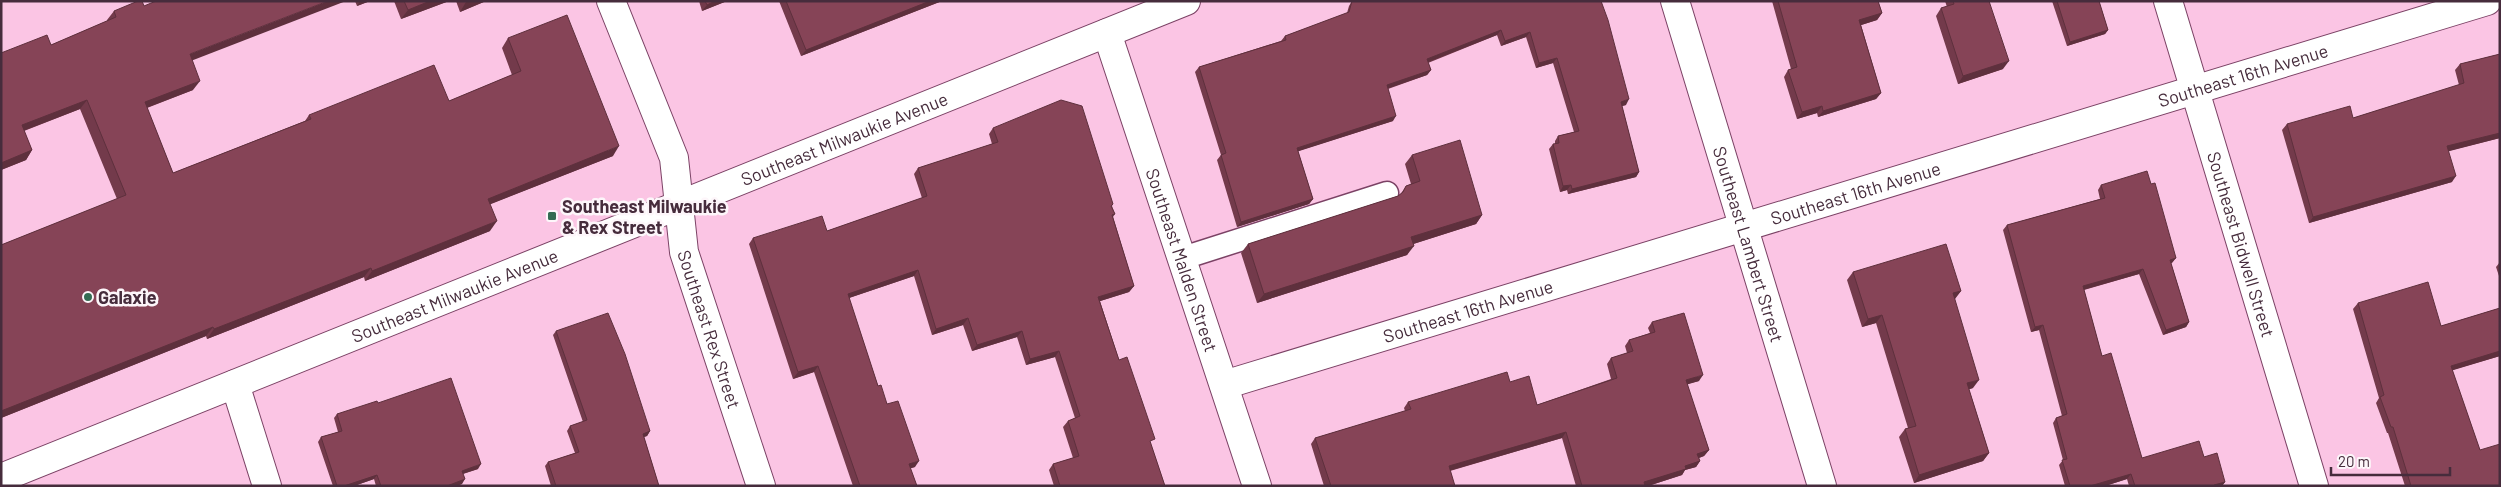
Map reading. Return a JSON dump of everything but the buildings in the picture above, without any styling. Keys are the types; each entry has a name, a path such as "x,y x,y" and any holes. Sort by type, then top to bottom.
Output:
{"street":[{"name":"Southeast Rex Street","path":"611,1 674,158 684,252 761,486"},
{"name":"Southeast Milwaukie Avenue","path":"1,478 1186,1"},
{"name":"Southeast Lambert Street","path":"1675,1 1822,486"},
{"name":"Southeast Bidwell Street","path":"2168,1 2314,486"},
{"name":"Southeast 16th Avenue","path":"1224,385 2487,1"},
{"name":"Southeast Malden Street","path":"1107,33 1257,486"},
{"path":"235,384 268,486"}],"lane":[{"path":"1183,258 1387,193"}],"place":[{"name":"Southeast Milwaukie & Rex Street","path":"552,216"},
{"name":"Galaxie","path":"88,297"}]}
